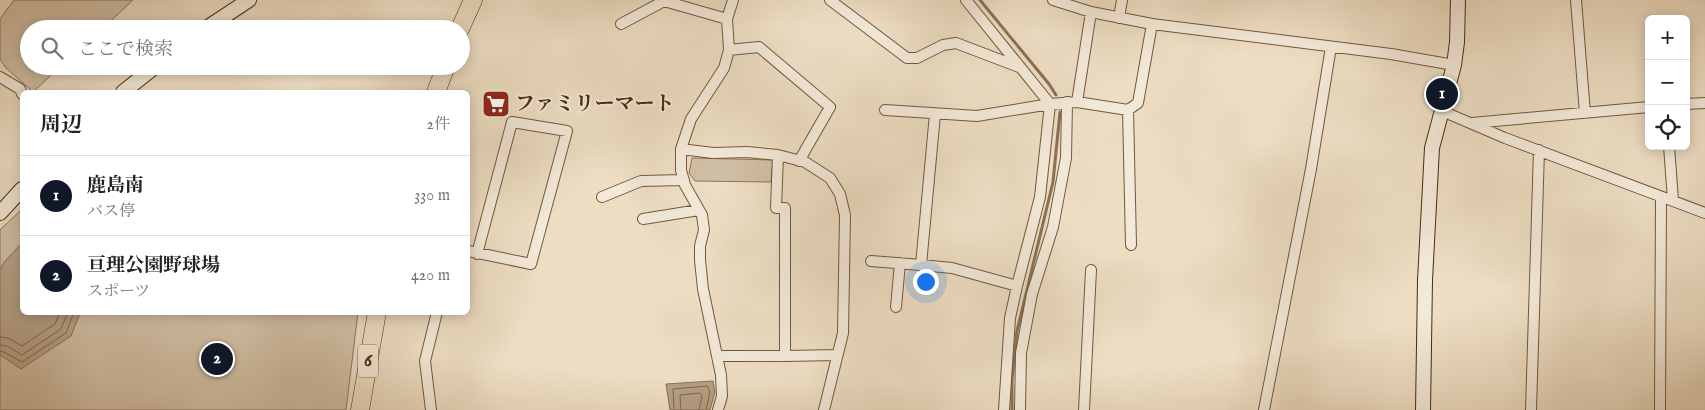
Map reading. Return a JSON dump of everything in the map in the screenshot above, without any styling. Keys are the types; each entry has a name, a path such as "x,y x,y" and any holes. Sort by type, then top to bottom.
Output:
{"highway":[{"path":"464,20 473,0"},
{"path":"437,90 443,75"},
{"name":"6","path":"360,410 376,315"}],"street":[{"path":"219,20 249,0"},
{"path":"718,410 722,396 722,382 701,274 700,246 704,230 702,214 693,201 684,180 681,170 681,149 691,119 724,68 729,50 727,19 732,0"},
{"path":"830,0 907,58 917,58 943,45 956,43 1020,67"},
{"path":"966,0 1050,104 1040,197 1010,318 1004,410"},
{"path":"1053,0 1091,12 1152,24 1454,65"},
{"path":"1119,18 1122,0"},
{"path":"1422,410 1429,180 1432,148 1454,65 1457,42 1458,0"},
{"path":"1576,0 1585,113"},
{"path":"621,24 664,1 727,19"},
{"path":"1020,410 1022,353 1032,294 1053,227 1066,158 1072,102 1091,12"},
{"path":"885,110 977,116 1072,102 1128,110 1138,103 1152,24"},
{"path":"729,50 759,47 830,107 799,161"},
{"path":"1264,410 1311,169 1331,47"},
{"path":"126,90 145,75"},
{"path":"0,77 20,90"},
{"path":"1690,104 1705,103"},
{"path":"1471,123 1645,107"},
{"path":"1128,110 1131,245"},
{"path":"1442,112 1705,213"},
{"path":"921,264 935,114"},
{"path":"512,122 567,131 531,264 472,253 512,122"},
{"path":"681,149 713,153 747,152 778,155 805,162 830,178 840,194 845,215 843,333 824,410"},
{"path":"1531,410 1539,150"},
{"path":"1669,150 1673,200"},
{"path":"778,155 776,208 785,208 785,356"},
{"path":"602,196 641,181 684,180"},
{"path":"0,213 20,191"},
{"path":"1660,410 1661,197"},
{"path":"643,219 699,210"},
{"path":"871,261 952,268 1017,286"},
{"path":"896,307 900,263"},
{"path":"1084,410 1091,270"},
{"path":"431,410 425,361 436,315"},
{"path":"718,356 837,355"}],"shaded area":[{"path":"14,0 133,0 112,20 20,20 20,75 51,75 35,90 31,90 5,67 0,59 0,19"},
{"path":"692,158 773,160 771,182 695,181 689,173"},
{"path":"20,211 20,315 358,315 346,410 0,410 0,230"}],"water":[{"path":"20,245 20,315 79,315 71,336 21,369 0,355 0,269"},
{"path":"713,381 715,392 710,410 670,410 666,384"}],"waterway":[{"path":"980,0 1056,95"},
{"path":"1012,410 1012,380 1017,331 1053,182 1060,112"}],"place":[{"name":"鹿島南","path":"1442,94"},
{"name":"ファミリーマート","path":"496,104"},
{"name":"亘理公園野球場","path":"217,359"}]}
